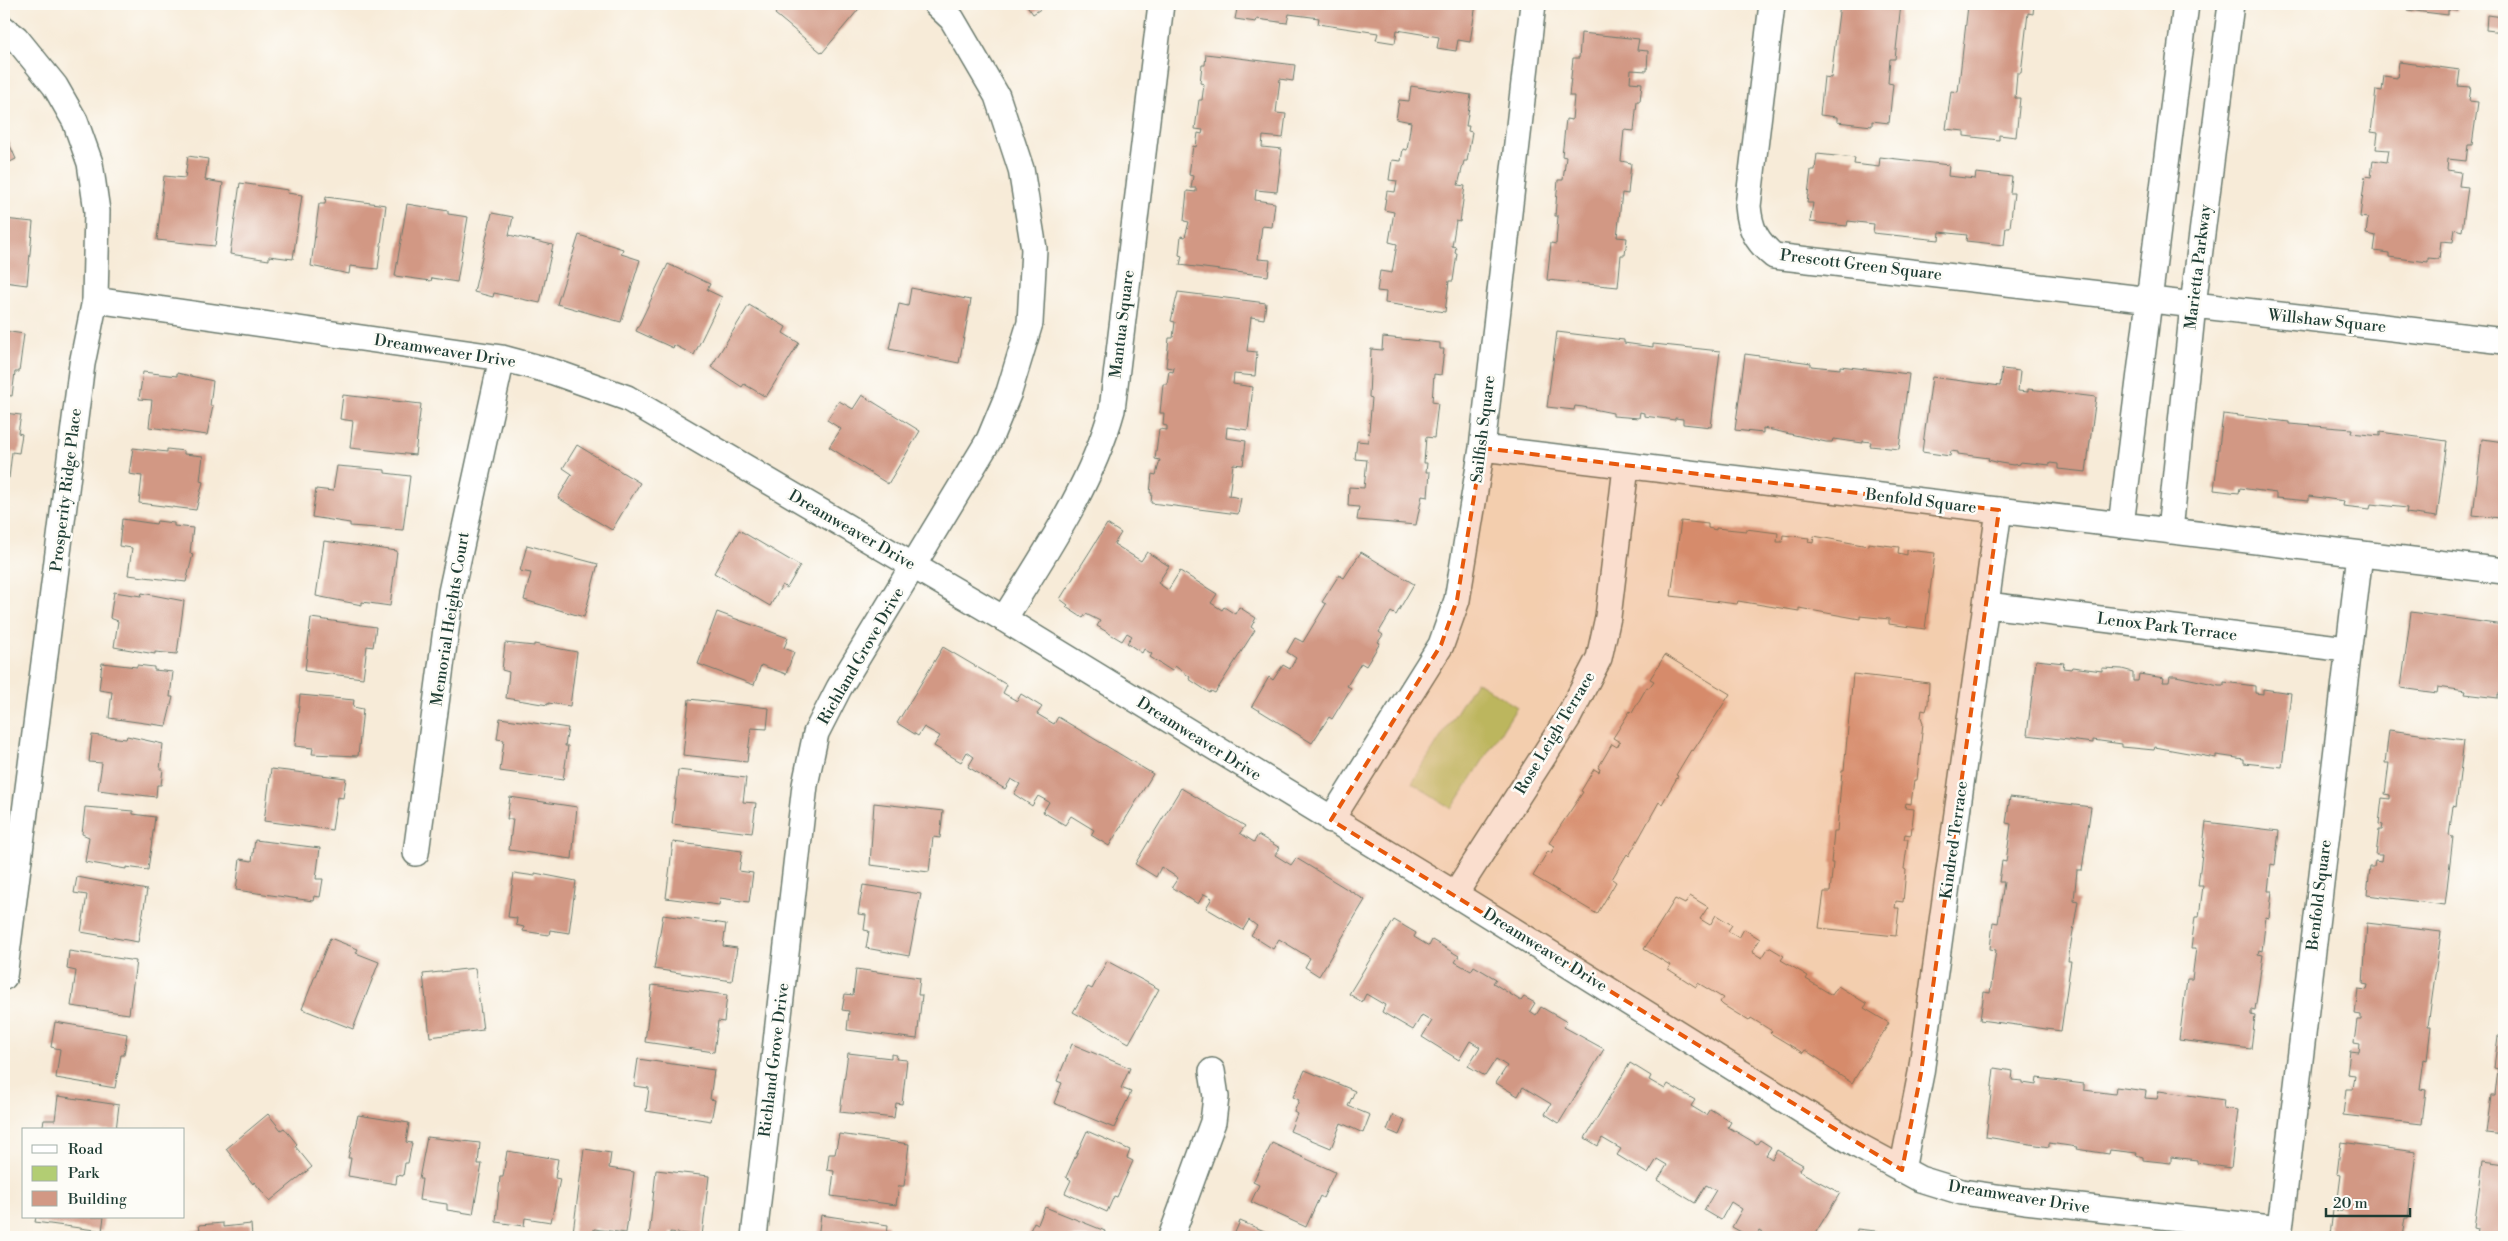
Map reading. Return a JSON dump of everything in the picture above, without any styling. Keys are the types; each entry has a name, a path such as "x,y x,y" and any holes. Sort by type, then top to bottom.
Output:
{"street":[{"name":"Richland Grove Drive","path":"754,1237 805,785 816,733 839,688 989,440 1009,392 1030,324 1034,249 1020,169 997,96 952,19 936,4"},
{"name":"Mantua Square","path":"1004,619 1054,537 1093,467 1112,410 1161,4"},
{"name":"Sailfish Square","path":"1331,820 1441,645 1458,600 1482,448 1533,4"},
{"name":"Prescott Green Square","path":"1772,4 1748,206 1752,232 1761,245 1774,256 2150,300"},
{"path":"2122,525 2186,4"},
{"name":"Marietta Parkway","path":"2170,531 2193,305 2231,4"},
{"name":"Prosperity Ridge Place","path":"4,29 16,38 55,86 75,121 90,163 97,211 95,300 82,364 4,977"},
{"name":"Dreamweaver Drive","path":"95,300 502,358 554,372 627,398 1004,619 1455,894 1858,1145 1902,1170 1920,1179 1962,1192 2280,1233"},
{"name":"Willshaw Square","path":"2150,300 2504,341"},
{"name":"Memorial Heights Court","path":"416,853 451,592 502,358"},
{"name":"Benfold Square","path":"1482,448 1626,467 2504,571"},
{"name":"Rose Leigh Terrace","path":"1455,894 1568,718 1599,658 1608,617 1626,467"},
{"name":"Kindred Terrace","path":"1902,1170 1921,1073 1999,510"},
{"name":"Benfold Square","path":"2280,1233 2347,649 2360,554"},
{"name":"Lenox Park Terrace","path":"1987,605 2347,649"},
{"path":"1171,1237 1214,1122 1216,1097 1212,1071"}],"highlighted area":[{"path":"1482,448 1999,510 1921,1073 1902,1170 1331,820 1441,645 1457,600"}],"green space":[{"path":"1476,681 1517,707 1452,809 1412,783"}],"building":[{"path":"783,4 863,4 822,53 775,14"},
{"path":"1026,4 1048,4 1033,14"},
{"path":"1225,4 1476,4 1470,42 1458,40 1456,51 1437,48 1439,37 1397,30 1395,43 1376,40 1378,33 1318,24 1319,18 1289,14 1287,23 1257,19 1256,22 1235,19 1237,9 1224,8"},
{"path":"1840,4 1901,4 1895,59 1890,59 1888,83 1893,84 1889,123 1872,121 1872,126 1837,122 1837,117 1820,115 1824,77 1831,78"},
{"path":"1959,4 2034,4 2033,14 2028,13 2021,73 2017,73 2015,98 2020,98 2016,137 1999,135 1999,140 1964,136 1964,131 1946,129 1951,91 1958,92 1968,6"},
{"path":"2408,4 2458,4 2457,11 2448,10 2448,15 2407,10"},
{"path":"2487,15 2504,17 2504,32 2486,30"},
{"path":"1581,33 1639,39 1637,50 1648,51 1647,71 1631,70 1630,82 1642,83 1640,101 1637,101 1634,131 1624,130 1621,161 1631,163 1628,194 1622,193 1617,237 1627,238 1625,255 1621,255 1618,287 1547,280 1551,243 1556,244 1558,216 1555,216 1558,180 1563,180 1566,157 1562,156 1566,119 1572,120 1574,96 1569,96 1573,58 1579,58"},
{"path":"1206,54 1295,65 1293,81 1280,79 1276,113 1286,114 1283,138 1263,136 1262,147 1282,149 1277,192 1256,190 1255,200 1275,203 1272,227 1262,226 1258,259 1270,260 1268,276 1180,265 1182,256 1179,255 1181,236 1185,237 1189,222 1184,221 1187,191 1196,192 1196,188 1191,188 1193,176 1189,175 1193,146 1196,147 1198,133 1202,134 1203,130 1195,129 1199,100 1202,100 1204,84 1200,83 1202,65 1205,65"},
{"path":"2399,62 2460,70 2458,86 2471,87 2469,101 2478,102 2472,145 2468,145 2466,161 2448,159 2447,170 2461,172 2459,186 2468,187 2462,231 2455,229 2453,242 2441,241 2439,259 2428,258 2428,262 2389,257 2389,253 2374,251 2376,236 2366,234 2368,218 2360,217 2365,176 2371,177 2373,160 2387,162 2389,150 2376,149 2378,133 2371,132 2376,90 2382,91 2384,76 2397,78"},
{"path":"1411,86 1471,95 1466,126 1469,126 1468,131 1472,132 1467,161 1464,161 1458,185 1465,186 1460,222 1456,221 1452,246 1456,247 1455,253 1457,253 1453,281 1449,281 1445,312 1385,303 1386,292 1377,291 1380,271 1392,273 1397,244 1389,242 1394,212 1384,210 1387,191 1395,192 1397,181 1389,180 1392,160 1401,161 1403,149 1407,150 1411,122 1396,119 1399,100 1409,101"},
{"path":"4,132 16,159 4,165"},
{"path":"1817,154 1855,158 1854,164 1879,167 1880,157 1949,165 1948,176 1975,179 1976,173 2012,177 2010,193 2014,193 2010,227 2006,227 2004,245 1966,241 1967,235 1940,232 1939,240 1873,233 1874,224 1848,221 1847,226 1810,222 1813,203 1807,203 1811,170 1815,170"},
{"path":"188,156 208,159 205,180 223,183 215,246 157,240 164,176 185,178"},
{"path":"240,183 288,190 287,193 302,195 293,259 269,256 269,260 230,254"},
{"path":"326,197 386,205 378,269 350,266 349,274 311,266 319,204 325,204"},
{"path":"407,204 448,211 448,214 468,217 457,282 432,278 431,281 395,276"},
{"path":"492,213 513,217 509,235 553,245 540,303 494,293 493,297 474,292"},
{"path":"4,219 33,222 27,285 4,282"},
{"path":"579,235 623,249 621,254 640,260 621,322 557,304"},
{"path":"668,264 710,284 707,290 722,297 694,355 674,345 673,348 636,331"},
{"path":"911,288 971,300 959,363 889,349 899,304 908,306"},
{"path":"1178,292 1266,303 1264,319 1251,317 1247,351 1257,352 1255,376 1234,374 1233,384 1253,387 1248,430 1227,427 1226,438 1246,441 1243,465 1233,464 1229,496 1241,498 1238,514 1151,503 1152,474 1156,475 1160,460 1155,459 1159,429 1167,430 1167,426 1163,425 1164,413 1160,413 1163,384 1167,384 1169,371 1173,372 1174,368 1166,367 1169,338 1173,338 1175,322 1171,321"},
{"path":"749,305 786,327 783,333 799,343 766,397 744,384 742,387 711,367"},
{"path":"4,331 24,334 19,372 15,372 12,396 4,395"},
{"path":"1557,332 1624,340 1624,343 1653,347 1653,344 1720,351 1711,427 1683,424 1683,419 1675,418 1675,420 1644,416 1644,413 1640,412 1639,418 1613,416 1613,413 1575,406 1574,410 1547,407"},
{"path":"1383,337 1440,343 1440,349 1444,349 1441,375 1434,374 1432,402 1438,403 1434,438 1426,437 1424,463 1427,463 1426,472 1430,472 1428,497 1422,496 1416,525 1357,520 1359,507 1348,506 1349,487 1364,488 1367,460 1355,459 1357,441 1368,442 1372,398 1369,397 1371,349 1382,350"},
{"path":"1745,354 1811,363 1811,366 1840,369 1840,366 1909,374 1899,449 1870,446 1871,442 1863,441 1863,443 1833,439 1832,442 1826,442 1763,428 1763,433 1735,430"},
{"path":"2002,369 2020,371 2018,391 2028,392 2028,389 2096,397 2086,472 2058,469 2058,464 2050,463 2050,465 2020,462 2020,464 2013,465 1988,460 1989,458 1958,454 1958,452 1951,451 1950,456 1922,452 1932,377 2000,386"},
{"path":"143,372 177,376 177,373 213,381 210,406 213,406 207,435 149,427 152,400 139,399"},
{"path":"343,395 421,404 415,455 350,448 353,421 340,419"},
{"path":"862,395 920,431 888,484 829,447 841,429 827,420 839,401 853,409"},
{"path":"4,413 21,415 18,433 22,434 19,453 12,452 9,478 4,477"},
{"path":"2223,414 2289,422 2289,424 2352,429 2351,433 2380,436 2380,432 2447,441 2437,517 2406,513 2407,508 2371,504 2370,509 2343,506 2344,501 2309,496 2309,501 2276,498 2276,493 2240,488 2239,493 2214,490"},
{"path":"2482,439 2504,442 2504,513 2501,513 2500,518 2473,515"},
{"path":"577,445 640,483 612,530 558,498 572,474 563,468"},
{"path":"133,448 167,452 167,449 184,451 184,454 203,456 200,481 203,482 196,510 139,503 142,476 129,474"},
{"path":"337,466 385,470 385,473 410,476 403,530 350,526 350,523 312,517 316,489 333,491"},
{"path":"122,519 156,524 157,521 174,523 174,526 193,528 190,553 193,554 186,582 128,575 132,548 119,546"},
{"path":"1681,521 1708,524 1708,528 1716,530 1716,528 1746,531 1746,529 1778,533 1777,542 1782,542 1783,535 1809,538 1808,542 1813,543 1814,536 1868,546 1868,543 1899,547 1898,553 1907,555 1907,550 1935,553 1925,629 1889,624 1889,619 1860,616 1860,619 1799,608 1799,611 1738,601 1737,604 1671,596"},
{"path":"1107,524 1121,533 1114,544 1141,561 1147,552 1169,566 1158,583 1168,590 1180,571 1217,594 1211,603 1222,610 1224,607 1235,614 1239,607 1256,618 1251,627 1255,630 1215,693 1211,691 1210,693 1189,679 1190,677 1175,666 1172,671 1150,657 1152,654 1144,649 1142,653 1127,643 1132,636 1127,633 1122,641 1097,626 1100,621 1086,614 1083,618 1066,607 1068,605 1060,599"},
{"path":"739,530 800,566 787,588 782,585 770,606 714,573"},
{"path":"324,541 397,551 390,606 362,602 362,605 316,596"},
{"path":"527,545 598,564 584,617 524,600 531,573 520,571"},
{"path":"1361,552 1414,584 1396,615 1391,612 1379,632 1383,635 1378,642 1380,643 1366,666 1361,663 1347,686 1351,688 1332,719 1329,717 1312,743 1252,706 1269,677 1273,680 1283,665 1290,669 1296,658 1287,652 1295,638 1303,642 1326,604 1322,602 1339,575 1344,578"},
{"path":"114,592 141,596 142,593 184,601 177,654 155,652 155,654 114,647 118,621 110,618"},
{"path":"717,612 788,638 784,648 794,652 786,674 761,665 754,685 698,664"},
{"path":"2411,612 2504,625 2504,695 2498,694 2498,698 2465,694 2466,691 2438,687 2437,693 2401,688"},
{"path":"311,618 376,627 373,647 367,646 363,678 305,671"},
{"path":"505,643 534,646 534,644 577,652 570,706 548,703 548,705 506,698 509,672 502,670"},
{"path":"943,647 1007,685 1003,693 1017,701 1021,694 1042,707 1037,714 1054,724 1058,717 1153,774 1109,846 1091,835 1094,830 1071,816 1065,825 1043,812 1049,802 1038,796 1032,806 1014,794 1020,784 1011,779 1005,789 968,767 974,757 967,752 961,762 934,746 940,736 924,727 918,736 897,723"},
{"path":"1665,655 1730,694 1693,751 1691,750 1662,804 1659,802 1629,856 1627,854 1612,879 1616,882 1597,914 1533,876 1548,851 1551,853 1555,846 1549,843 1583,792 1581,791 1594,769 1599,772 1600,769 1598,768 1612,744 1617,747 1620,742 1613,738 1630,711 1632,713 1647,687 1649,688 1654,681 1650,679"},
{"path":"2036,660 2064,663 2063,668 2071,669 2072,667 2102,671 2102,668 2122,669 2133,672 2133,681 2138,681 2139,674 2164,678 2163,682 2169,682 2170,676 2176,676 2219,685 2224,685 2224,682 2255,686 2255,693 2263,694 2263,689 2291,693 2282,767 2244,763 2244,759 2216,755 2216,758 2155,747 2154,750 2122,747 2122,744 2093,740 2093,743 2027,735"},
{"path":"102,663 154,667 154,670 173,672 170,697 173,697 166,726 109,718 112,692 99,690"},
{"path":"1853,674 1929,683 1928,704 1926,711 1922,710 1921,717 1923,723 1917,780 1914,780 1911,804 1906,803 1905,808 1914,809 1911,835 1905,834 1904,839 1908,839 1904,869 1906,870 1903,902 1896,901 1895,908 1899,908 1896,936 1819,928 1824,892 1830,892 1834,831 1837,831"},
{"path":"300,695 354,700 353,707 363,709 358,756 312,754 313,748 295,746"},
{"path":"689,699 769,708 767,729 751,728 747,762 683,755"},
{"path":"500,718 568,728 565,746 568,746 563,780 500,771 504,740 497,739"},
{"path":"2389,730 2464,740 2456,807 2453,806 2449,836 2453,837 2445,905 2367,895 2370,867 2374,867 2375,861 2381,862 2382,855 2376,855 2379,830 2382,830 2383,825 2379,824 2382,798 2390,799 2390,795 2385,794 2389,763 2385,763"},
{"path":"92,735 126,739 127,736 163,744 160,769 163,769 161,785 157,785 156,797 98,790 102,763 89,762"},
{"path":"271,769 346,778 343,798 337,797 332,830 264,821"},
{"path":"678,770 746,778 743,802 756,803 752,833 672,824"},
{"path":"1181,788 1245,826 1240,833 1254,842 1258,835 1280,848 1275,855 1291,865 1296,858 1365,900 1319,976 1305,967 1310,958 1279,939 1273,949 1251,935 1257,926 1249,920 1243,930 1206,908 1212,898 1204,894 1198,904 1172,887 1178,878 1161,867 1156,877 1135,864"},
{"path":"510,797 577,807 572,859 509,850 513,819 507,819"},
{"path":"2010,797 2091,807 2082,870 2077,870 2074,900 2078,901 2068,961 2071,961 2061,1031 1980,1020 1984,992 1990,993 1996,950 1990,949 1993,922 1998,923 2004,882 1999,882 2002,861 2006,862 2011,824 2006,823"},
{"path":"874,803 943,811 940,838 933,837 929,872 870,865"},
{"path":"85,807 133,811 133,814 155,817 148,870 126,867 126,869 85,862 89,837 82,834"},
{"path":"2206,822 2279,831 2275,865 2271,864 2268,891 2272,891 2269,918 2266,917 2262,951 2259,950 2258,954 2263,955 2255,1010 2251,1009 2251,1015 2255,1016 2251,1049 2179,1040 2187,979 2192,979 2196,948 2191,948 2195,917 2199,917 2203,886 2198,886"},
{"path":"255,840 320,848 316,879 323,879 320,897 314,896 313,901 236,890 240,859 252,861"},
{"path":"673,842 742,851 739,871 753,873 749,902 720,898 719,905 666,898"},
{"path":"514,873 535,876 535,873 576,881 569,933 550,930 549,935 523,931 524,927 516,925 517,918 508,917"},
{"path":"77,877 147,890 138,942 81,932 87,895 74,893"},
{"path":"863,885 921,894 909,956 866,948 869,931 864,930 866,915 858,914"},
{"path":"1690,896 1708,907 1700,919 1710,925 1716,915 1732,925 1728,931 1739,938 1744,929 1760,939 1752,952 1762,958 1769,947 1784,956 1781,960 1808,976 1806,979 1832,995 1838,986 1867,1004 1864,1008 1889,1023 1852,1083 1805,1050 1803,1053 1770,1033 1772,1031 1751,1018 1749,1021 1723,1005 1720,1002 1723,998 1698,983 1696,987 1668,969 1670,965 1644,949 1675,899 1685,904"},
{"path":"663,915 726,924 723,946 737,948 732,981 654,969"},
{"path":"1394,920 1416,933 1414,937 1429,946 1432,940 1459,956 1455,962 1471,971 1474,966 1496,979 1493,983 1521,1001 1524,997 1535,1003 1530,1011 1536,1015 1541,1007 1567,1022 1564,1027 1604,1049 1559,1123 1545,1114 1551,1104 1523,1087 1518,1096 1496,1083 1507,1066 1496,1059 1485,1076 1468,1066 1480,1047 1470,1041 1459,1060 1422,1037 1432,1021 1422,1015 1413,1030 1382,1012 1385,1005 1366,994 1362,1002 1349,994"},
{"path":"2367,923 2441,932 2428,1026 2431,1026 2427,1060 2424,1059 2420,1089 2426,1090 2422,1124 2343,1115 2346,1089 2353,1089 2355,1075 2347,1074 2350,1051 2359,1052 2360,1044 2354,1043 2357,1020 2361,1020 2361,1015 2355,1014 2358,989 2367,990 2368,985 2363,984"},
{"path":"330,938 358,949 356,953 379,962 353,1029 302,1009"},
{"path":"69,951 136,961 129,1014 71,1006 76,971 67,969"},
{"path":"1107,961 1159,989 1129,1043 1073,1012 1088,987 1092,989"},
{"path":"475,968 483,1030 430,1037 423,974"},
{"path":"856,969 920,978 918,995 922,995 917,1039 847,1030 849,1011 842,1010 845,994 853,995"},
{"path":"652,985 727,995 724,1022 718,1021 714,1052 645,1042"},
{"path":"2503,1017 2504,1135 2486,1133 2491,1096 2495,1096 2498,1069 2494,1068 2498,1036 2501,1036"},
{"path":"55,1022 127,1034 124,1055 121,1055 115,1088 56,1078 60,1049 51,1047"},
{"path":"1072,1044 1130,1068 1121,1088 1131,1092 1114,1128 1054,1103 1062,1083 1057,1081"},
{"path":"848,1053 891,1058 891,1054 897,1055 896,1059 907,1060 902,1104 896,1103 894,1118 840,1112"},
{"path":"638,1059 714,1070 710,1099 715,1100 711,1121 646,1111 649,1088 634,1086"},
{"path":"1630,1063 1651,1076 1649,1080 1665,1089 1668,1084 1695,1100 1691,1106 1706,1115 1710,1109 1731,1122 1728,1127 1757,1144 1760,1140 1771,1147 1766,1155 1772,1159 1777,1150 1803,1165 1799,1171 1840,1193 1813,1237 1770,1237 1759,1231 1755,1237 1750,1237 1732,1227 1742,1209 1731,1202 1721,1220 1704,1210 1716,1190 1706,1185 1695,1203 1658,1180 1667,1165 1657,1159 1648,1174 1617,1155 1621,1149 1602,1138 1598,1146 1585,1138"},
{"path":"1994,1068 2013,1071 2012,1080 2036,1085 2037,1078 2084,1084 2084,1090 2115,1094 2116,1087 2146,1091 2145,1098 2157,1099 2159,1091 2224,1100 2223,1108 2238,1110 2231,1168 2197,1163 2197,1160 2171,1157 2171,1163 2143,1160 2143,1157 2136,1155 2137,1153 2110,1150 2109,1154 2049,1143 2049,1147 1986,1137"},
{"path":"1305,1070 1355,1091 1348,1106 1370,1115 1363,1133 1341,1123 1331,1148 1290,1131 1297,1114 1294,1112 1299,1100 1293,1097"},
{"path":"58,1096 119,1105 116,1128 42,1128 44,1120 55,1120"},
{"path":"268,1114 281,1130 284,1128 297,1144 295,1146 312,1167 270,1201 254,1182 253,1184 226,1149"},
{"path":"358,1115 409,1123 406,1142 412,1143 408,1163 405,1163 403,1176 397,1175 396,1184 348,1176 351,1158 348,1158"},
{"path":"1393,1115 1405,1121 1399,1135 1387,1130"},
{"path":"1087,1131 1130,1150 1127,1158 1133,1161 1117,1197 1114,1196 1107,1212 1065,1193 1071,1180 1066,1177"},
{"path":"839,1134 909,1144 904,1186 899,1186 896,1205 831,1196 834,1171 827,1170 829,1154 835,1154"},
{"path":"427,1137 480,1143 478,1164 482,1164 473,1214 447,1210 447,1204 419,1200 422,1179 419,1179"},
{"path":"2341,1142 2416,1152 2408,1218 2405,1218 2402,1237 2330,1236 2333,1210 2342,1211 2342,1207 2337,1206 2341,1175 2337,1174"},
{"path":"1272,1143 1335,1172 1323,1198 1320,1196 1306,1227 1251,1202 1259,1185 1253,1182"},
{"path":"584,1149 611,1153 609,1168 634,1172 626,1233 594,1229 594,1235 573,1232"},
{"path":"507,1151 558,1159 555,1178 560,1179 551,1222 525,1218 524,1226 496,1222 500,1177 503,1177"},
{"path":"2483,1161 2504,1164 2504,1237 2477,1237 2478,1229 2474,1228"},
{"path":"656,1170 709,1176 702,1236 670,1232 670,1237 649,1237"},
{"path":"1045,1207 1105,1231 1103,1237 1027,1237 1034,1222 1038,1224"},
{"path":"821,1215 888,1225 887,1237 818,1237"},
{"path":"36,1218 104,1218 102,1231 35,1222"},
{"path":"1240,1221 1279,1237 1233,1237"},
{"path":"223,1223 223,1227 251,1224 252,1237 179,1237 179,1232 200,1230 199,1225"},
{"path":"1857,1229 1884,1232 1883,1237 1856,1237"}]}
